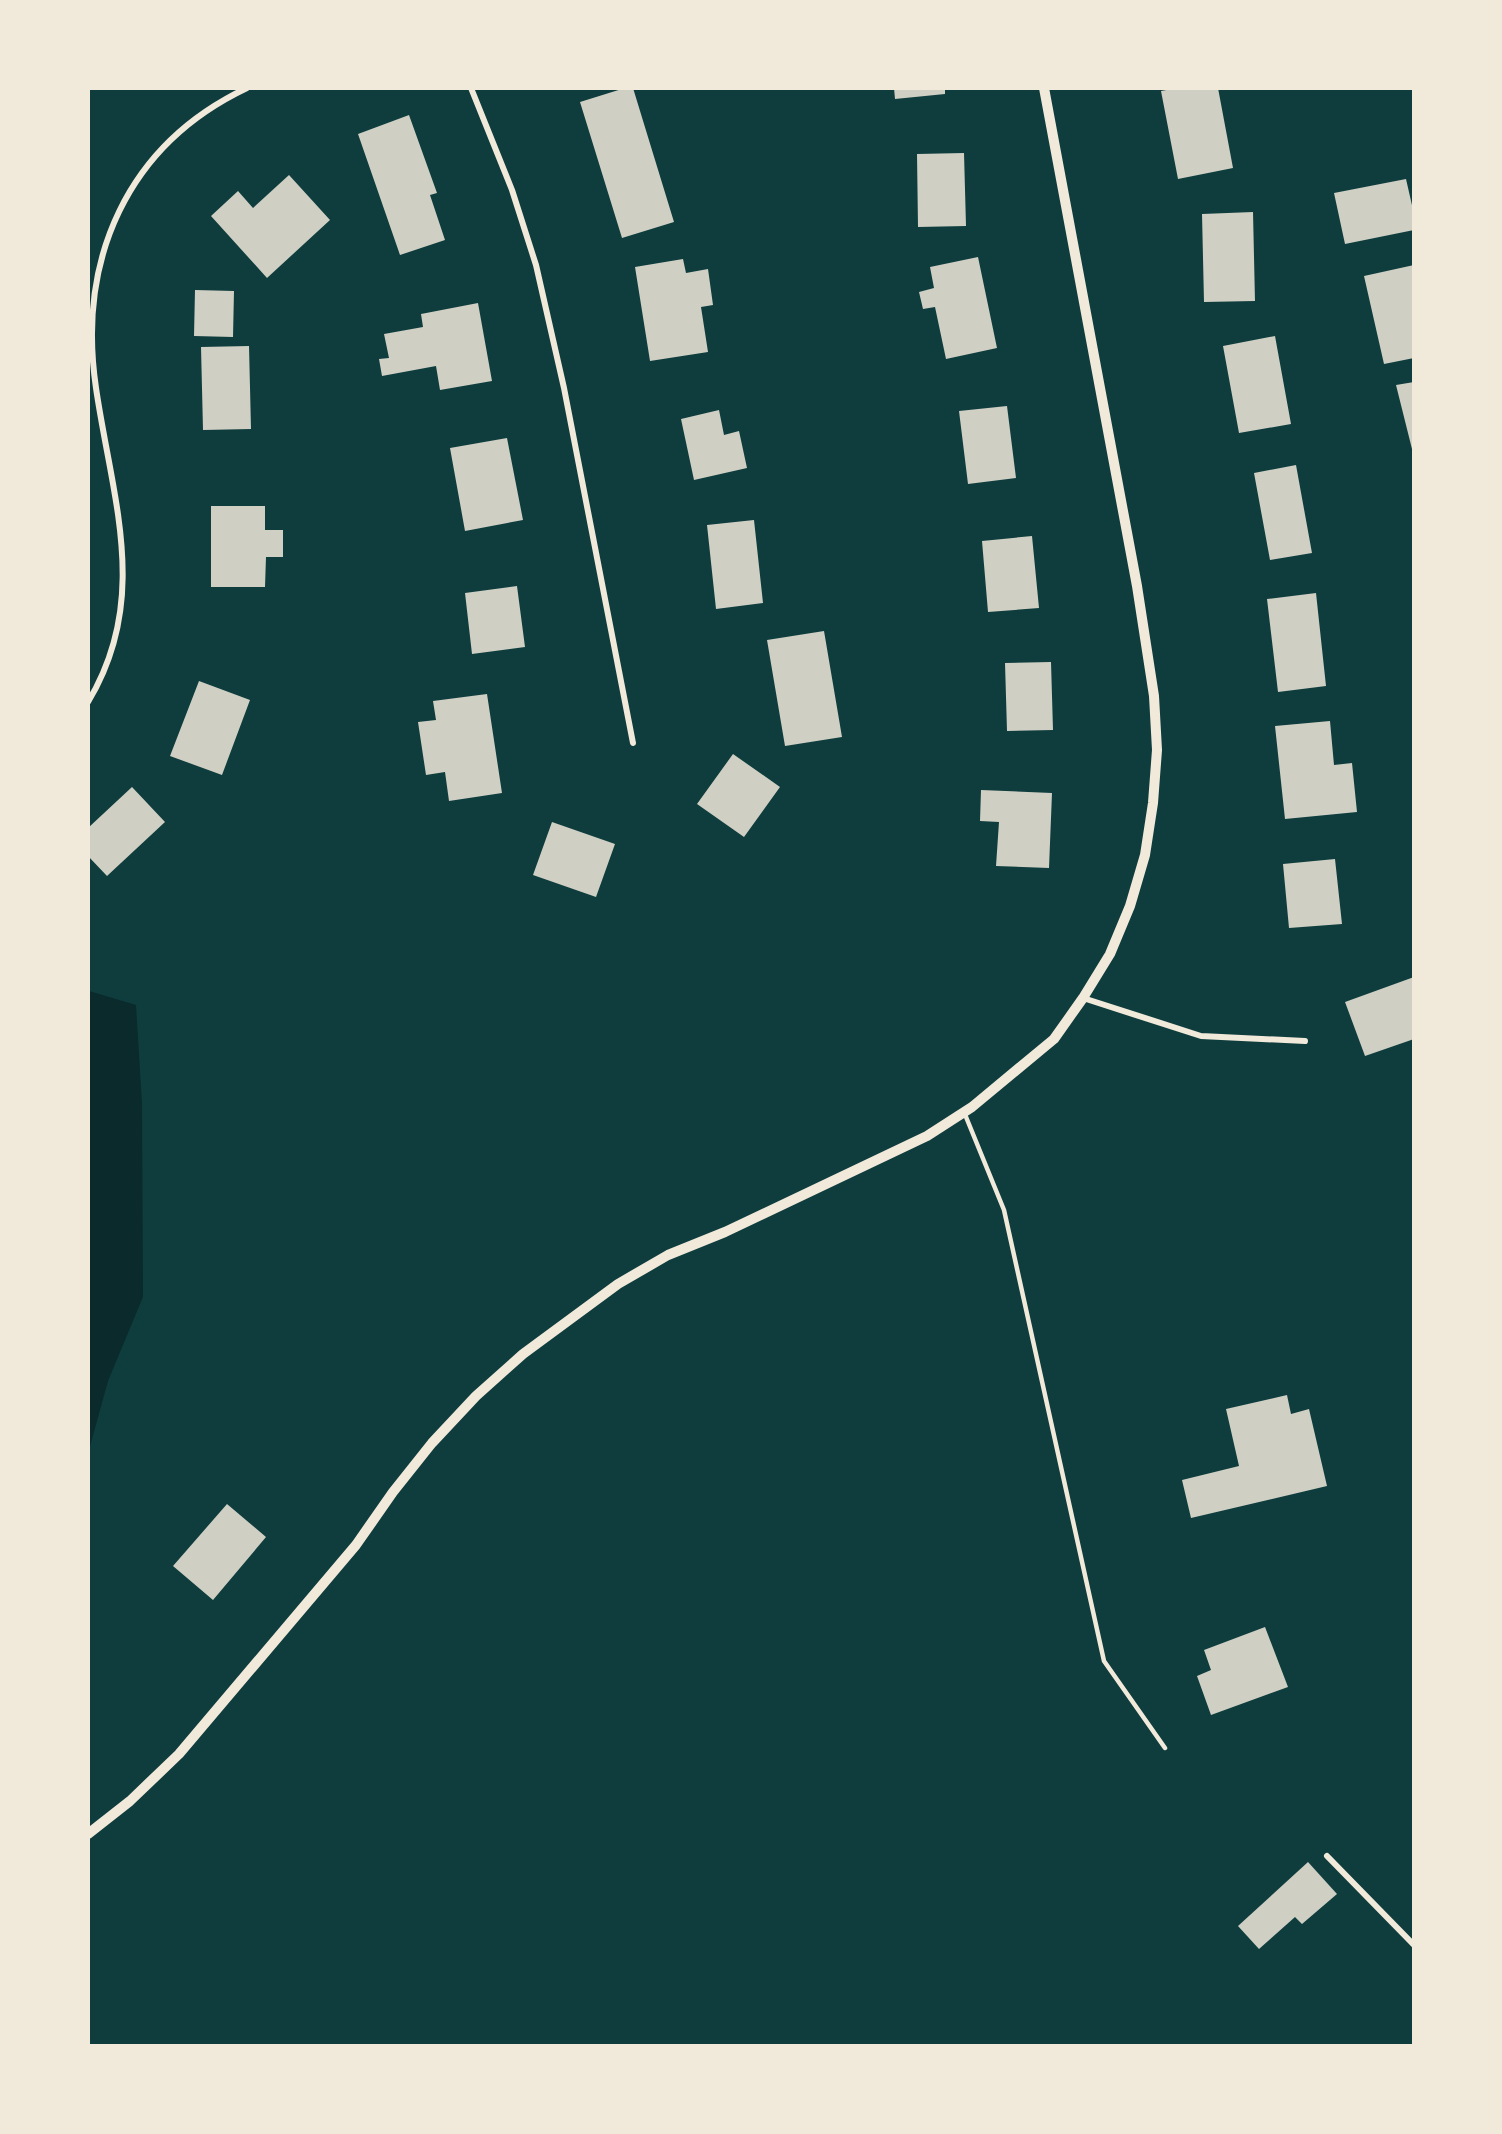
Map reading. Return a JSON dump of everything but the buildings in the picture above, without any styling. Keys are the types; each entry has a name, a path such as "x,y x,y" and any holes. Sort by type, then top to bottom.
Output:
{"street":[{"path":"88,702 100,682 115,641 122,600 123,558 119,516 95,387 93,301 100,260 114,221 133,184 160,150 192,120 247,88"},
{"path":"471,88 512,190 536,264 564,388 633,743"},
{"path":"88,1834 130,1801 179,1754 356,1545 393,1492 432,1443 476,1396 523,1354 618,1284 668,1255 725,1232 917,1141 964,1112 1054,1039 1110,954 1130,906 1144,855 1153,803 1157,750 1154,696 1137,586 1044,88"},
{"path":"1083,998 1201,1036 1305,1041"},
{"path":"1327,1856 1413,1945"}],"lane":[{"path":"964,1112 1004,1210 1104,1661 1165,1748"}],"water":[{"path":"89,991 136,1005 142,1104 143,1297 108,1381 89,1450"}]}
